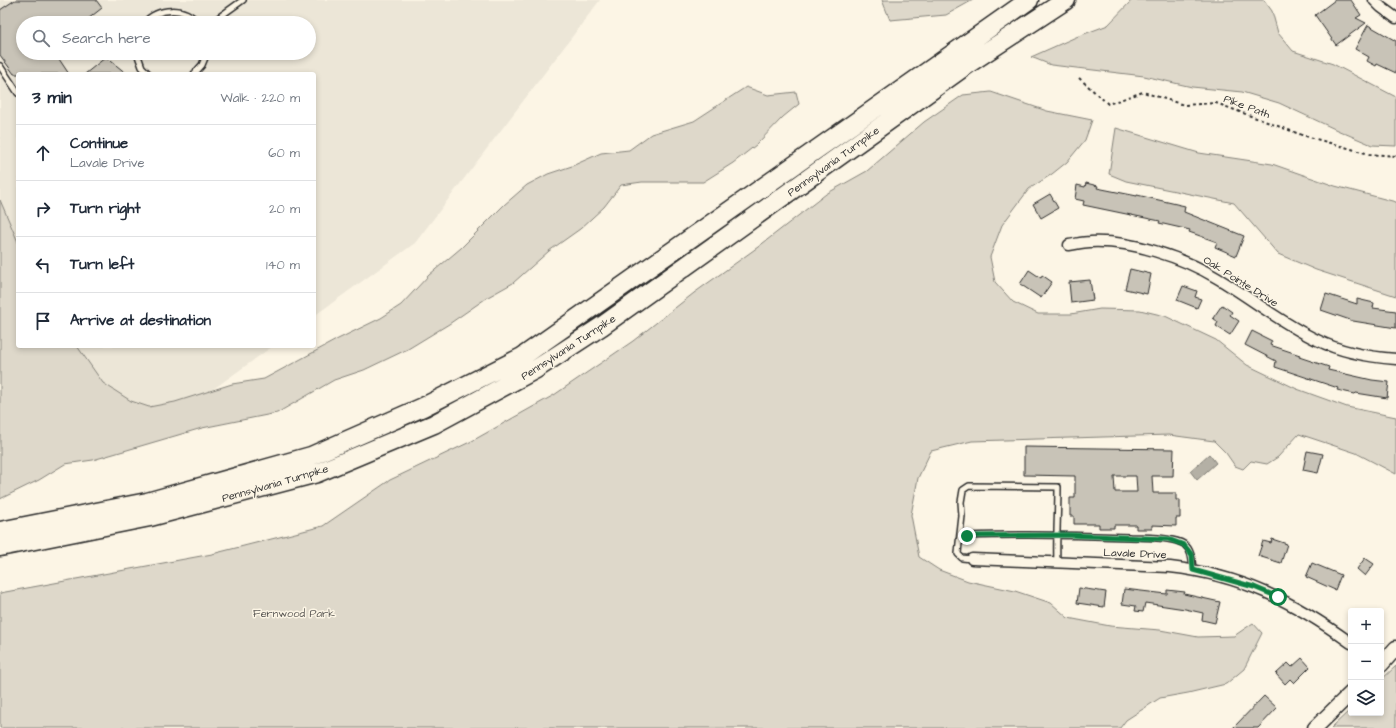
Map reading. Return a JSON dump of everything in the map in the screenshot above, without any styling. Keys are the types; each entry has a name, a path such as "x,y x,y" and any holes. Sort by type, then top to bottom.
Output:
{"highway":[{"name":"Pennsylvania Turnpike","path":"0,531 147,502 311,456 423,407 522,357 1029,0"},
{"name":"Pennsylvania Turnpike","path":"0,547 150,517 317,473 434,424 536,369 602,326 968,64 1066,0"}],"main road":[{"path":"1384,661 1396,648"},
{"path":"1315,728 1348,696"}],"street":[{"path":"1374,0 1381,8 1396,18"},
{"name":"Oak Pointe Drive","path":"1069,245 1089,242 1104,242 1130,245 1174,258 1217,278 1274,316 1318,340 1358,354 1396,359"},
{"name":"Lavale Drive","path":"972,559 1170,567 1193,570 1254,587 1278,597 1308,613 1348,641"}],"lane":[{"path":"220,16 243,0"},
{"path":"153,16 167,10 184,12 190,16"},
{"path":"139,60 142,67 147,72"},
{"path":"196,72 204,60"},
{"path":"0,66 16,90"},
{"path":"972,559 962,558 958,554 963,490 969,486 1058,487 1058,522 1056,536 1057,562"},
{"path":"959,543 967,536 1013,535 1168,539 1184,545 1192,555 1193,570"}],"path":[{"name":"Pike Path","path":"1079,78 1108,104 1143,92 1184,105 1216,103 1302,136 1369,154 1396,156"}],"shaded area":[{"path":"0,0 600,0 415,243 316,315 316,72 16,72 16,266 0,240"},
{"path":"67,348 270,348 130,449"},
{"path":"1209,454 1216,463 1197,480 1190,471"}],"green space":[{"path":"882,0 973,0 946,15 890,20"},
{"path":"1132,0 1264,0 1272,11 1278,33 1293,51 1333,64 1396,97 1396,146 1372,145 1279,103 1242,92 1192,87 1144,76 1051,65 1031,57 1108,25"},
{"path":"746,87 768,95 796,92 799,104 783,117 756,145 733,163 703,182 642,182 621,185 604,207 580,229 549,251 513,283 488,297 449,324 408,349 364,370 334,380 277,413 202,428 93,460 65,464 39,480 0,499 0,200 16,237 16,348 78,348 103,383 131,401 149,407 175,402 232,384 264,379 338,339 381,318 401,305 429,275 461,248 504,205 527,185 548,174 572,166 601,153 629,150 651,134 694,121"},
{"name":"Fernwood Park","path":"991,92 1047,111 1092,120 1085,140 1067,162 1029,189 1002,225 990,257 995,282 1013,302 1038,314 1071,314 1100,309 1140,310 1165,316 1216,340 1247,365 1297,389 1347,407 1396,417 1396,474 1356,453 1299,434 1278,457 1267,464 1251,461 1243,469 1235,466 1226,453 1214,441 1169,435 972,441 931,451 918,478 911,515 919,557 939,570 968,581 1015,591 1051,603 1068,618 1110,626 1160,630 1198,637 1234,636 1253,623 1262,633 1244,669 1226,684 1160,698 1126,720 1120,728 0,728 0,593 212,554 323,526 390,480 472,441 554,395 633,341 694,293 758,247 826,194 867,171 924,122 963,95"},
{"path":"1116,128 1199,153 1272,164 1335,186 1396,202 1396,296 1316,270 1278,254 1234,203 1126,181 1109,174"},
{"path":"1396,666 1396,728 1331,728 1348,712 1348,716 1384,716 1384,677"}],"building":[{"path":"15,0 96,0 102,8 92,16 16,16 16,60 60,60 68,72 16,72 16,74 14,74 0,55 0,10"},
{"path":"1335,0 1351,0 1361,15 1356,18 1366,23 1336,45 1315,15"},
{"path":"1368,25 1396,41 1396,73 1367,61 1369,57 1355,49"},
{"path":"102,60 110,60 125,72 87,72"},
{"path":"1086,183 1098,186 1097,188 1185,206 1184,212 1244,236 1236,256 1215,247 1217,242 1189,232 1190,230 1159,223 1160,221 1083,205 1084,201 1075,199 1077,185 1085,187"},
{"path":"1050,194 1058,208 1041,218 1033,204"},
{"path":"1130,269 1151,274 1147,294 1125,289"},
{"path":"1029,270 1041,278 1042,275 1052,282 1041,298 1020,284"},
{"path":"1090,280 1093,300 1071,303 1069,282"},
{"path":"1183,286 1197,291 1195,297 1201,299 1197,308 1177,300"},
{"path":"1326,294 1357,304 1357,299 1374,303 1373,308 1396,311 1396,328 1353,321 1321,310"},
{"path":"1222,305 1232,312 1230,315 1239,321 1230,335 1216,326 1218,322 1213,318"},
{"path":"1252,331 1272,341 1270,345 1329,367 1328,370 1372,380 1389,382 1387,398 1337,390 1338,388 1275,367 1276,361 1245,345"},
{"path":"1024,447 1174,449 1173,476 1152,476 1153,493 1176,493 1176,500 1180,500 1180,518 1176,518 1176,526 1152,525 1152,529 1136,529 1136,525 1114,525 1114,528 1099,528 1099,524 1074,524 1074,516 1070,516 1070,498 1075,498 1075,476 1024,475","holes":["1114,476 1136,476 1137,492 1115,492"]},
{"path":"1307,451 1323,454 1318,473 1303,470"},
{"path":"1272,539 1287,544 1281,563 1258,556 1263,541 1271,543"},
{"path":"1365,558 1374,564 1365,576 1357,569"},
{"path":"1312,563 1341,575 1335,590 1306,577"},
{"path":"1079,588 1106,592 1104,607 1077,603"},
{"path":"1124,589 1167,594 1167,590 1185,592 1184,594 1220,602 1215,623 1202,620 1203,613 1145,603 1143,612 1135,611 1136,606 1122,604"},
{"path":"1302,658 1310,667 1294,683 1290,679 1285,684 1276,674 1288,663 1292,667"},
{"path":"1264,696 1277,708 1258,728 1233,728"}],"route":[{"path":"967,536 1068,535 1168,539 1184,545 1192,555 1193,570 1254,587 1278,597"}]}
